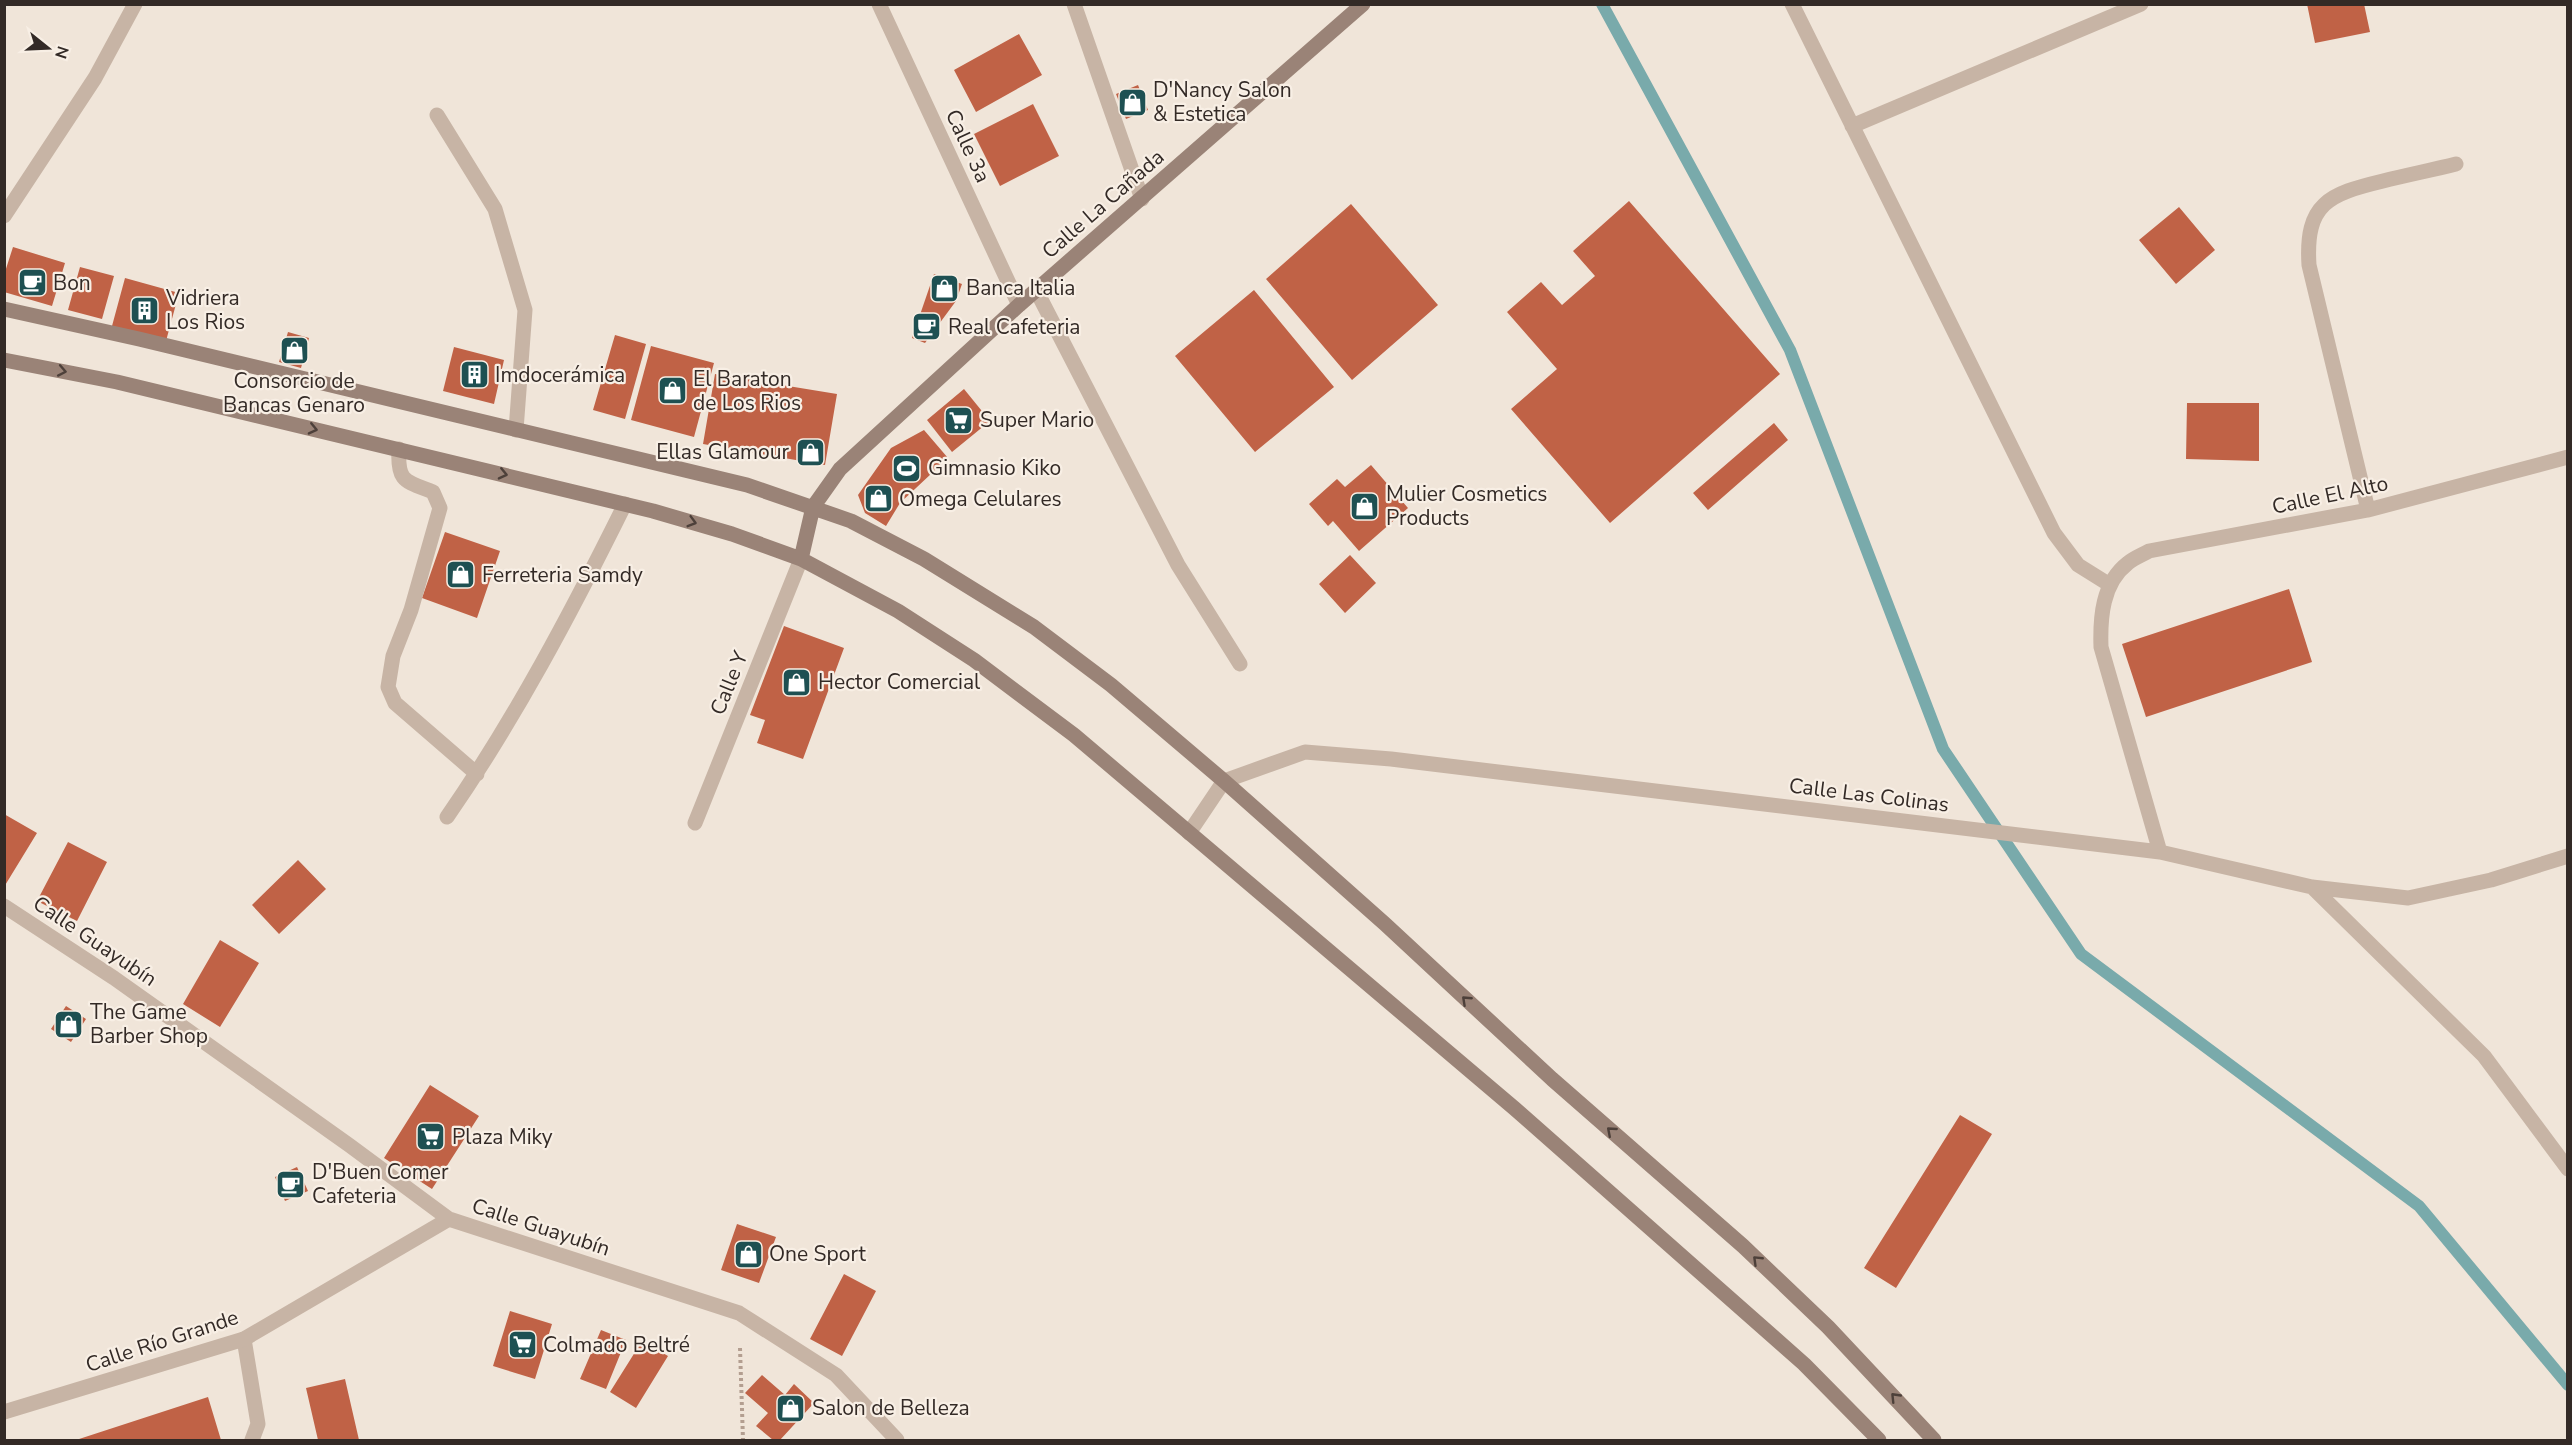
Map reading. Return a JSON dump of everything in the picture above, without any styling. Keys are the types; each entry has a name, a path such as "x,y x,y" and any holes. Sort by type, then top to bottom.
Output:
{"main road":[{"name":"Calle La Cañada","path":"801,558 813,507 840,470 1019,305 1363,4"},
{"path":"4,309 173,347 747,485 851,521 924,559 1034,627 1111,685 1224,781 1384,924 1551,1079 1743,1246 1828,1327 1934,1440"},
{"path":"4,360 117,382 399,449 625,504 732,534 801,558 898,611 975,660 1074,735 1505,1101 1804,1364 1879,1440"}],"street":[{"path":"4,216 95,78 135,4"},
{"name":"Calle 3a","path":"879,4 1019,305"},
{"path":"1074,4 1142,199"},
{"path":"1792,4 2054,533 2078,566 2110,585 2100,615 2101,647 2160,852"},
{"path":"1852,126 2140,4"},
{"path":"437,115 495,209 525,310 516,430"},
{"path":"2368,510 2309,265 2308,240 2315,217 2328,200 2346,190 2456,164"},
{"path":"1036,290 1178,565 1240,664"},
{"path":"399,449 400,475 405,481 433,492 440,508 411,610 393,656 388,687 395,703 477,774"},
{"name":"Calle El Alto","path":"2110,585 2127,563 2149,551 2368,510 2568,458"},
{"path":"447,817 477,774 579,597 625,504"},
{"name":"Calle Y","path":"695,823 801,558"},
{"name":"Calle Las Colinas","path":"1224,781 1305,752 1402,760 2160,852 2313,887 2408,898 2491,880 2568,856"},
{"path":"1189,833 1224,781"},
{"path":"2313,887 2484,1056 2568,1169"},
{"name":"Calle Guayubín","path":"4,906 114,978 349,1145 448,1219 739,1313 836,1375 897,1440"},
{"name":"Calle Río Grande","path":"4,1412 243,1339 448,1219"},
{"path":"243,1339 258,1424 252,1440"}],"path":[{"path":"739,1313 743,1440"}],"building":[{"path":"2307,4 2364,4 2370,32 2315,43"},
{"path":"1019,34 1042,75 976,112 954,70"},
{"name":"D'Nancy Salon & Estetica","path":"1138,85 1148,110 1126,119 1116,94"},
{"path":"1033,104 1059,156 1000,186 974,134"},
{"path":"1629,201 1780,374 1610,523 1511,409 1557,369 1507,312 1541,282 1562,305 1595,276 1573,251"},
{"path":"1351,204 1438,305 1352,380 1266,279"},
{"path":"2179,207 2215,250 2176,284 2139,240"},
{"name":"Bon","path":"13,247 65,263 52,306 4,292 4,275"},
{"path":"80,267 114,276 102,319 68,310"},
{"path":"934,274 962,284 956,301 925,343 912,338"},
{"name":"Vidriera Los Rios","path":"125,278 179,293 166,341 112,326"},
{"path":"1254,290 1334,387 1255,452 1175,356"},
{"name":"Consorcio de Bancas Genaro","path":"288,332 309,338 301,368 279,362"},
{"path":"615,335 646,344 625,419 593,410"},
{"name":"El Baraton de Los Rios","path":"651,346 714,363 694,437 631,420"},
{"name":"Imdocerámica","path":"454,347 504,360 494,404 443,391"},
{"path":"715,374 837,394 825,465 703,444"},
{"name":"Super Mario","path":"964,389 990,421 952,452 927,420"},
{"path":"2187,403 2259,403 2259,461 2186,459"},
{"path":"1774,423 1788,440 1708,510 1693,493"},
{"name":"Gimnasio Kiko","path":"924,430 948,458 900,503 886,526 865,513 858,495 891,448"},
{"path":"1371,465 1408,508 1359,551 1333,521 1328,526 1309,504 1337,479 1345,487"},
{"name":"Ferreteria Samdy","path":"445,532 500,551 477,618 422,598"},
{"path":"1350,555 1376,583 1345,613 1319,584"},
{"path":"2289,589 2312,662 2146,717 2122,644"},
{"name":"Hector Comercial","path":"784,626 844,648 803,759 757,743 765,720 750,715"},
{"path":"4,814 37,833 4,887"},
{"path":"68,842 107,862 77,921 37,901"},
{"path":"298,860 326,889 279,934 252,905"},
{"path":"220,940 259,963 220,1027 183,1004"},
{"name":"The Game Barber Shop","path":"66,1006 86,1019 71,1042 51,1029"},
{"name":"Plaza Miky","path":"430,1085 479,1116 432,1189 384,1158"},
{"path":"1960,1115 1992,1134 1896,1288 1864,1268"},
{"name":"D'Buen Comer Cafeteria","path":"297,1167 308,1191 285,1201 275,1177"},
{"name":"One Sport","path":"737,1224 776,1237 759,1283 721,1270"},
{"path":"844,1274 876,1291 842,1356 810,1339"},
{"name":"Colmado Beltré","path":"510,1311 552,1324 535,1379 493,1366"},
{"path":"601,1330 626,1340 606,1389 580,1379"},
{"path":"642,1341 668,1356 636,1408 610,1392"},
{"name":"Salon de Belleza","path":"762,1375 785,1395 794,1384 814,1403 780,1440 773,1440 756,1426 768,1413 745,1393"},
{"path":"345,1379 359,1440 318,1440 306,1388"},
{"path":"208,1397 221,1440 76,1440"}],"waterway":[{"path":"1602,4 1790,350 1943,749 2081,954 2419,1206 2568,1385"}],"place":[{"name":"D'Nancy Salon & Estetica","path":"1132,102"},
{"name":"Bon","path":"32,283"},
{"name":"Banca Italia","path":"945,288"},
{"name":"Vidriera Los Rios","path":"145,310"},
{"name":"Real Cafeteria","path":"927,327"},
{"name":"Consorcio de Bancas Genaro","path":"294,350"},
{"name":"Imdocerámica","path":"474,375"},
{"name":"El Baraton de Los Rios","path":"672,391"},
{"name":"Super Mario","path":"959,420"},
{"name":"Ellas Glamour","path":"810,452"},
{"name":"Gimnasio Kiko","path":"907,468"},
{"name":"Omega Celulares","path":"878,499"},
{"name":"Mulier Cosmetics Products","path":"1365,506"},
{"name":"Ferreteria Samdy","path":"461,575"},
{"name":"Hector Comercial","path":"797,682"},
{"name":"The Game Barber Shop","path":"69,1024"},
{"name":"Plaza Miky","path":"431,1137"},
{"name":"D'Buen Comer Cafeteria","path":"291,1184"},
{"name":"One Sport","path":"748,1254"},
{"name":"Colmado Beltré","path":"522,1345"},
{"name":"Salon de Belleza","path":"791,1408"}]}
